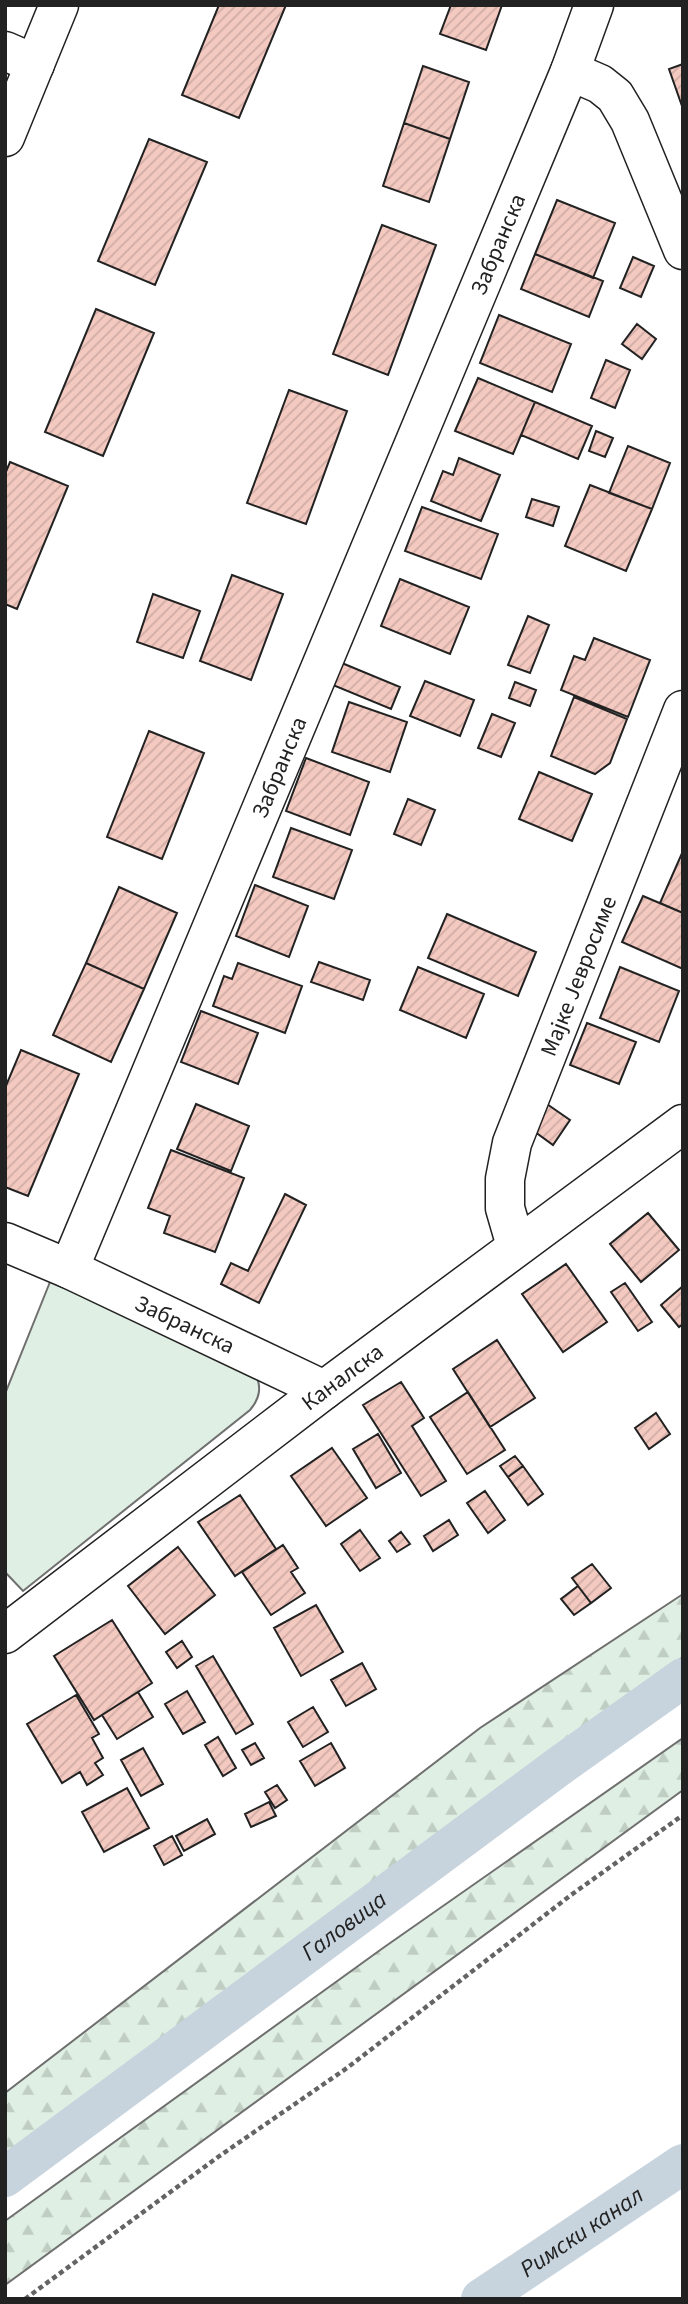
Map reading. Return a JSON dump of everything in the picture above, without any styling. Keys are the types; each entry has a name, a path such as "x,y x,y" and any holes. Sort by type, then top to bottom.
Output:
{"street":[{"path":"5,137 20,57 60,5"},
{"name":"Забранска","path":"324,1390 69,1269 570,71 594,5"},
{"path":"570,71 600,84 615,96 631,121 683,250"},
{"name":"Мајке Јевросиме","path":"516,1246 505,1208 505,1179 512,1143 683,710"},
{"name":"Каналска","path":"5,1634 324,1390 683,1124"},
{"path":"5,1242 69,1269"}],"path":[{"path":"25,2299 218,2157 347,2068 571,1895 683,1815"}],"green space":[{"path":"52,1277 255,1373 259,1392 250,1410 23,1591 5,1572 5,1394"},
{"path":"683,1594 683,1657 196,2025 5,2163 5,2093 480,1728"},
{"path":"683,1738 683,1790 5,2285 5,2221 383,1948"}],"building":[{"path":"219,5 286,5 239,118 182,95"},
{"path":"451,5 502,5 486,50 440,34"},
{"path":"683,64 683,109 669,69"},
{"path":"423,66 469,82 450,139 404,123"},
{"path":"404,123 450,139 429,202 383,186"},
{"path":"149,139 207,162 155,285 98,261"},
{"path":"557,200 615,223 593,278 535,254"},
{"path":"382,225 436,245 388,375 333,354"},
{"path":"535,254 603,281 589,317 521,289"},
{"path":"633,257 654,266 641,297 620,288"},
{"path":"96,309 154,333 103,456 45,432"},
{"path":"499,315 571,344 552,392 480,363"},
{"path":"637,324 656,339 642,359 622,344"},
{"path":"606,360 630,370 615,408 591,398"},
{"path":"478,378 535,402 513,454 455,431"},
{"path":"289,390 347,411 306,524 247,503"},
{"path":"535,402 592,426 578,459 521,435"},
{"path":"596,431 613,438 605,457 589,451"},
{"path":"628,446 670,463 652,509 609,493"},
{"path":"459,458 500,475 481,521 431,501 443,471 453,475"},
{"path":"10,462 68,486 17,609 5,604 5,474"},
{"path":"590,485 652,509 626,571 565,546"},
{"path":"532,499 559,507 553,526 526,517"},
{"path":"422,507 498,534 481,579 405,551"},
{"path":"232,575 283,594 251,680 200,661"},
{"path":"400,579 469,607 450,654 381,626"},
{"path":"153,594 200,611 183,658 137,642"},
{"path":"528,616 549,625 530,673 508,665"},
{"path":"594,638 650,660 628,717 561,690 574,656 585,660"},
{"path":"337,661 400,687 391,709 328,683"},
{"path":"425,681 474,700 460,736 410,716"},
{"path":"515,682 536,690 530,706 509,698"},
{"path":"574,697 627,719 610,763 595,774 551,756"},
{"path":"349,702 407,722 390,772 332,752"},
{"path":"492,714 515,723 501,757 478,748"},
{"path":"149,731 204,753 162,859 107,837"},
{"path":"306,758 369,782 350,835 286,811"},
{"path":"539,772 592,794 572,841 519,819"},
{"path":"408,799 435,810 421,845 394,834"},
{"path":"291,828 352,850 334,899 273,877"},
{"path":"683,851 683,913 660,903"},
{"path":"255,885 308,906 289,957 236,936"},
{"path":"119,887 177,913 144,989 86,963"},
{"path":"643,896 683,913 683,969 622,942"},
{"path":"447,914 536,952 518,996 428,958"},
{"path":"319,962 370,980 363,1000 311,982"},
{"path":"86,963 144,989 111,1062 53,1035"},
{"path":"238,963 302,986 285,1033 213,1006 224,976 232,979"},
{"path":"418,967 484,994 466,1038 400,1010"},
{"path":"620,967 679,991 659,1042 600,1018"},
{"path":"201,1011 258,1033 238,1084 181,1062"},
{"path":"587,1023 636,1042 619,1084 570,1065"},
{"path":"21,1050 79,1074 28,1196 5,1187 5,1088"},
{"path":"544,1102 570,1120 553,1145 527,1126"},
{"path":"196,1104 249,1126 231,1171 177,1149"},
{"path":"171,1150 244,1178 215,1252 164,1233 170,1216 148,1208"},
{"path":"285,1194 306,1205 259,1303 221,1284 231,1263 248,1271"},
{"path":"648,1213 679,1250 641,1282 610,1244"},
{"path":"566,1264 607,1322 563,1352 522,1294"},
{"path":"625,1283 652,1322 638,1331 611,1292"},
{"path":"683,1286 683,1324 679,1327 661,1305"},
{"path":"497,1340 535,1398 490,1427 453,1369"},
{"path":"401,1382 424,1418 412,1426 446,1481 421,1496 363,1405"},
{"path":"468,1392 505,1450 467,1474 430,1417"},
{"path":"656,1413 670,1434 649,1449 635,1428"},
{"path":"378,1434 401,1473 376,1488 353,1449"},
{"path":"332,1448 367,1498 326,1526 291,1476"},
{"path":"515,1456 523,1466 508,1477 500,1466"},
{"path":"523,1466 543,1494 528,1505 508,1477"},
{"path":"485,1491 505,1520 488,1533 467,1503"},
{"path":"240,1495 276,1549 235,1576 198,1522"},
{"path":"449,1520 458,1535 433,1551 424,1536"},
{"path":"360,1530 380,1558 360,1571 341,1544"},
{"path":"401,1532 410,1544 397,1552 389,1541"},
{"path":"283,1545 298,1568 291,1572 305,1593 271,1615 242,1572"},
{"path":"178,1547 215,1595 165,1634 128,1586"},
{"path":"592,1564 611,1588 591,1603 572,1578"},
{"path":"578,1586 591,1603 574,1615 561,1599"},
{"path":"316,1605 343,1652 301,1676 274,1628"},
{"path":"112,1620 152,1683 94,1720 54,1656"},
{"path":"182,1641 192,1657 177,1668 166,1652"},
{"path":"213,1656 253,1724 236,1734 196,1666"},
{"path":"362,1663 376,1689 346,1706 331,1680"},
{"path":"187,1691 205,1722 183,1734 165,1704"},
{"path":"138,1692 153,1717 117,1739 102,1715"},
{"path":"76,1695 99,1734 92,1738 103,1758 95,1763 103,1775 87,1785 80,1772 62,1783 27,1724"},
{"path":"313,1707 328,1732 303,1747 288,1722"},
{"path":"218,1737 236,1768 223,1776 205,1745"},
{"path":"255,1743 264,1758 251,1765 242,1750"},
{"path":"331,1743 345,1768 315,1786 300,1761"},
{"path":"143,1748 163,1784 141,1796 121,1760"},
{"path":"277,1785 287,1800 275,1808 265,1792"},
{"path":"127,1788 149,1828 104,1852 82,1812"},
{"path":"269,1802 276,1816 251,1827 245,1814"},
{"path":"207,1819 215,1834 184,1851 176,1836"},
{"path":"172,1836 182,1855 164,1865 154,1846"}],"waterway":[{"name":"Галовица","path":"5,2177 562,1764 683,1678"},
{"name":"Римски канал","path":"481,2299 683,2164"}]}
